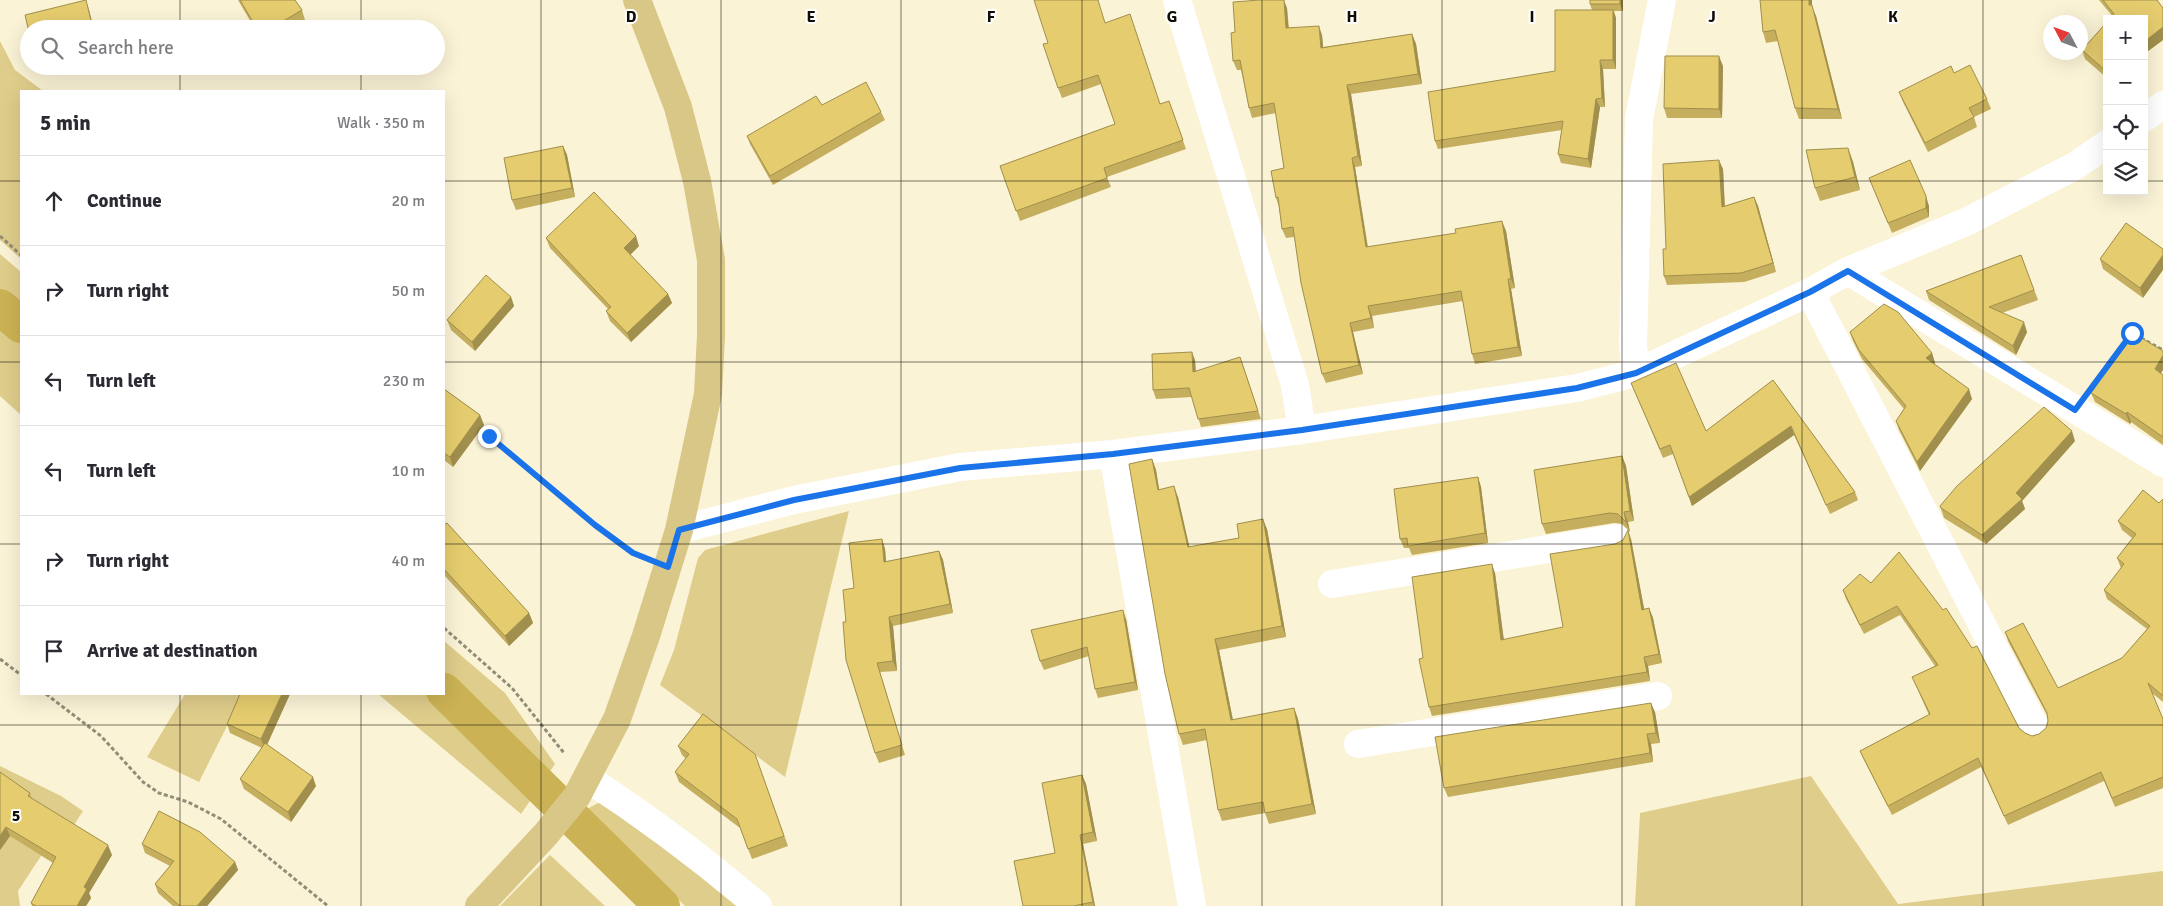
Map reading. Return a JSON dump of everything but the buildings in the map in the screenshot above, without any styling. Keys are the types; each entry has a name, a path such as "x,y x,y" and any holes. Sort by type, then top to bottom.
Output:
{"main road":[{"path":"478,906 546,834 582,787 617,719 679,530 708,394 711,335 711,260 697,181 678,107 637,0"}],"street":[{"path":"1177,0 1295,385 1302,430"},
{"path":"1636,373 1633,346 1639,119 1662,0"},
{"path":"2148,115 2163,105"},
{"path":"679,530 794,500 960,468 1113,454 1302,430 1577,388 1636,373 1810,292 1848,271 1966,222 2075,166 2103,147"},
{"path":"1848,271 2163,462"},
{"path":"1810,292 2036,729"},
{"path":"1113,454 1192,906"},
{"path":"1332,584 1616,538"},
{"path":"1358,744 1658,696"},
{"path":"582,787 668,835 722,875 758,906"}],"path":[{"path":"0,236 20,254"},
{"path":"2140,337 2163,350"},
{"path":"2075,410 2115,356"},
{"path":"489,436 595,525 633,553 668,567"},
{"path":"445,629 512,688 558,747 582,787"},
{"path":"0,658 20,674"},
{"path":"47,695 101,736 143,782 159,793 188,802 221,819 328,906"}],"shaded area":[{"path":"0,41 15,70 42,90 20,90 20,258 0,240"},
{"path":"0,254 20,271 20,414 0,396"},
{"path":"849,511 785,777 660,685 674,650 698,558 705,550"},
{"path":"445,642 505,693 555,764 521,814 379,695 445,695"},
{"path":"184,695 242,695 199,782 147,757"},
{"path":"0,766 61,796 83,811 71,830 41,856 18,891 20,906 0,906"},
{"path":"1811,776 1898,904 2163,871 2163,906 1635,906 1640,813"},
{"path":"600,802 624,812 741,906 685,906 587,809"},
{"path":"550,855 605,906 500,906"}],"waterway":[{"path":"0,307 20,324"},
{"path":"445,692 662,906"}],"route":[{"path":"489,436 595,525 633,553 668,567 679,530 794,500 960,468 1113,454 1302,430 1577,388 1636,373 1810,292 1848,271 2075,410 2132,333"}]}
